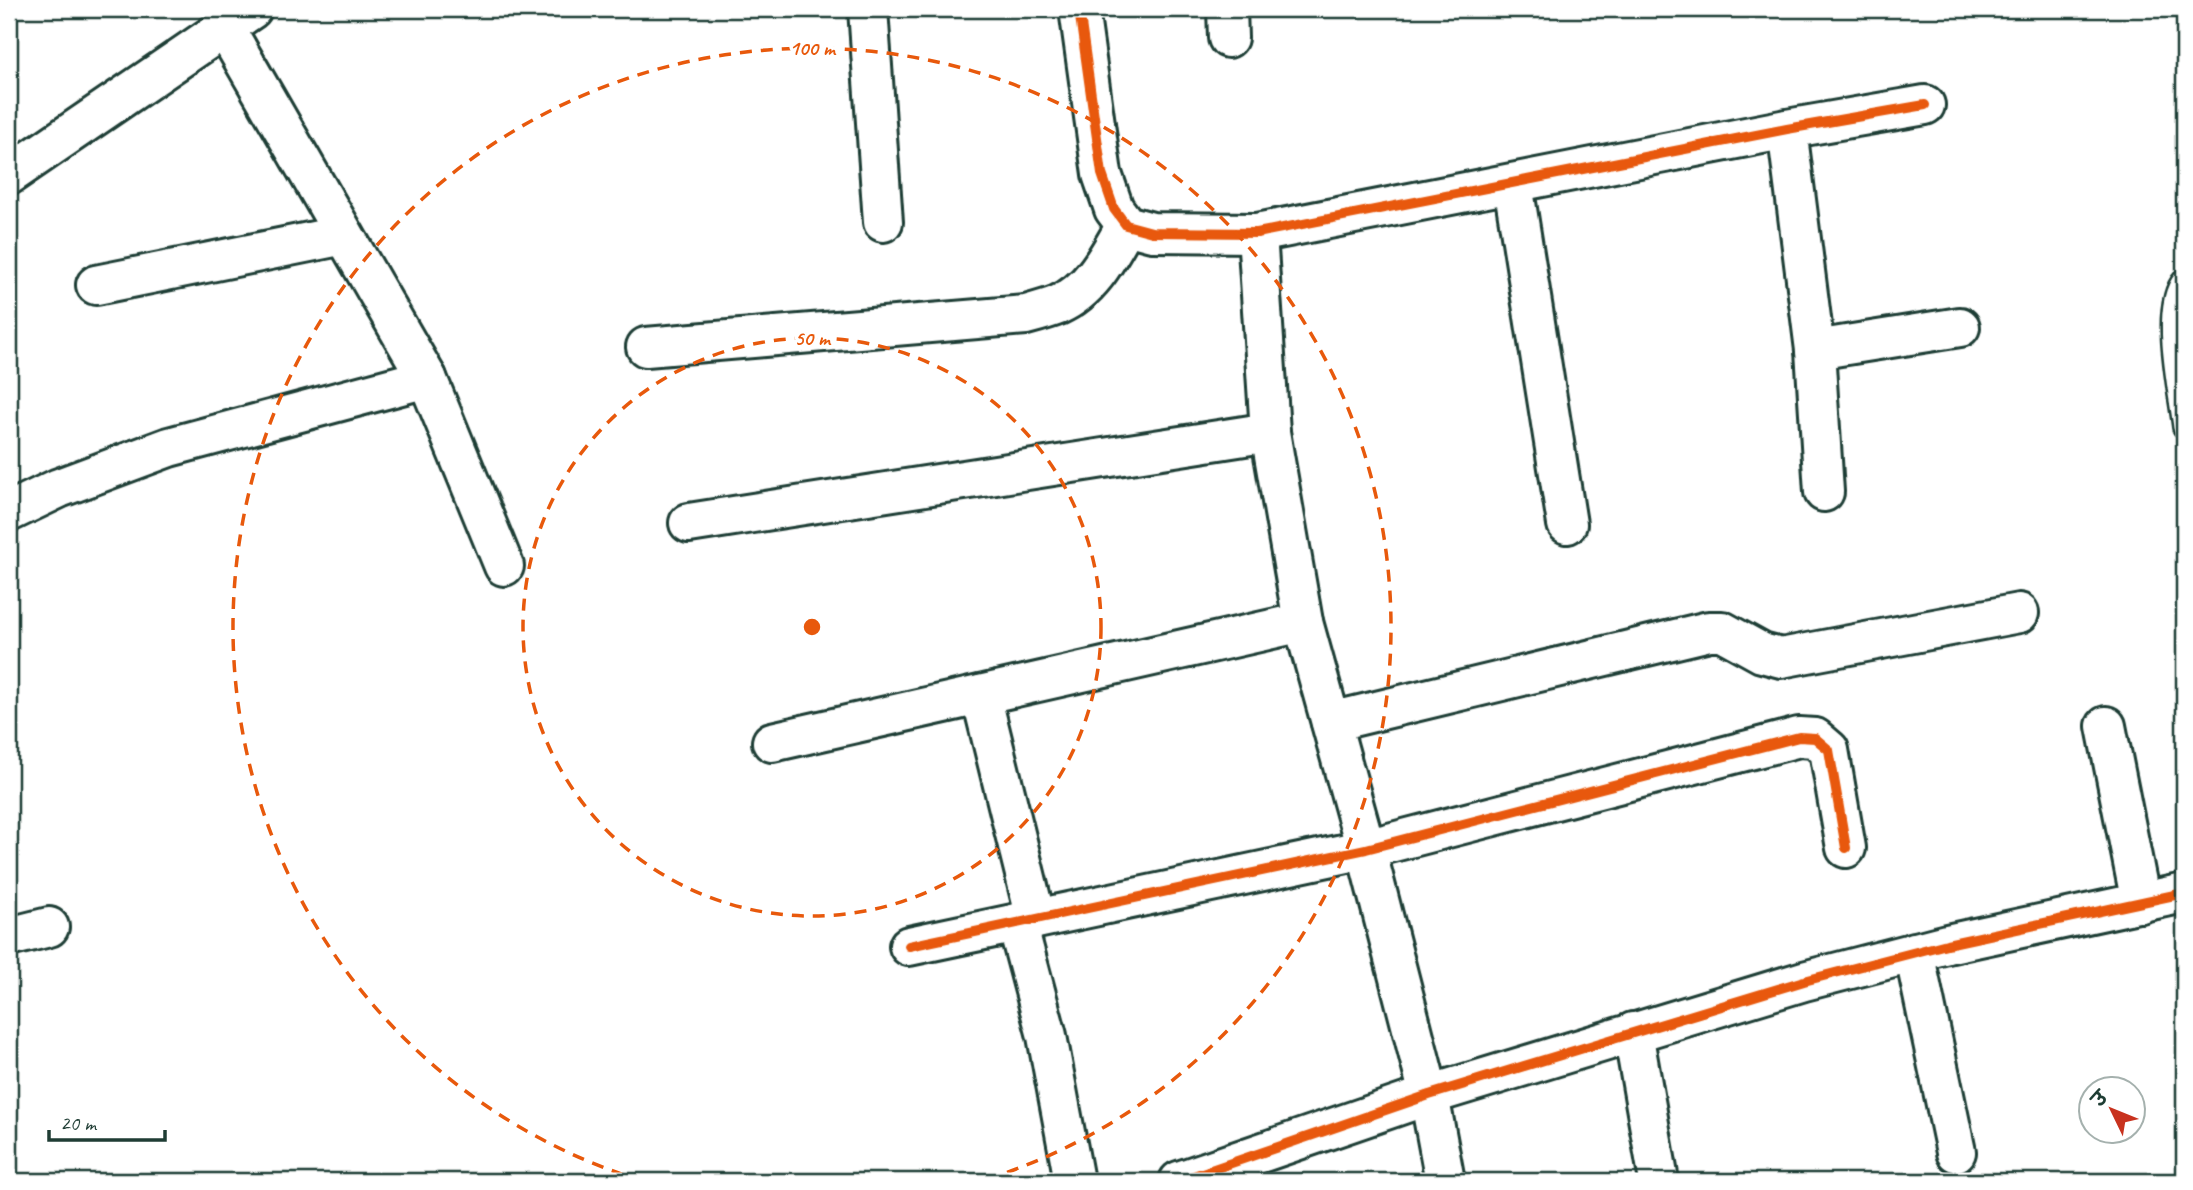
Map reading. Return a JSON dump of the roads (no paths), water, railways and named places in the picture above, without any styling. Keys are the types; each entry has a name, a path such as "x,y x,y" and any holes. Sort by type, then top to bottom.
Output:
{"street":[{"path":"868,9 883,222"},
{"path":"1079,9 1102,174 1114,209 1126,225 1152,232 1257,233 1787,129 1925,105"},
{"path":"9,175 239,19 344,235 427,379 504,566"},
{"path":"1787,129 1815,350 1824,492"},
{"path":"1513,184 1567,524"},
{"path":"646,347 1026,315 1059,305 1079,292 1099,271 1126,225"},
{"path":"1257,233 1270,432 1303,622 1366,849 1429,1095 1445,1181"},
{"path":"96,285 344,235"},
{"path":"1815,350 1960,327"},
{"path":"9,512 59,488 169,447 427,379"},
{"path":"689,523 1270,432"},
{"path":"1331,722 1709,631 1722,631 1762,653 1781,658 2019,613"},
{"path":"772,742 1303,622"},
{"path":"981,695 1027,921 1074,1181"},
{"path":"2106,726 2141,902"},
{"path":"909,946 1366,849 1798,737 1815,738 1829,750 1846,848"},
{"path":"1190,1179 1429,1095 1804,981 1914,952 2184,894"},
{"path":"9,937 49,927"},
{"path":"1914,952 1956,1152"},
{"path":"1633,1032 1659,1181"}],"lane":[{"path":"2184,280 2174,301 2172,335 2184,427"}]}
